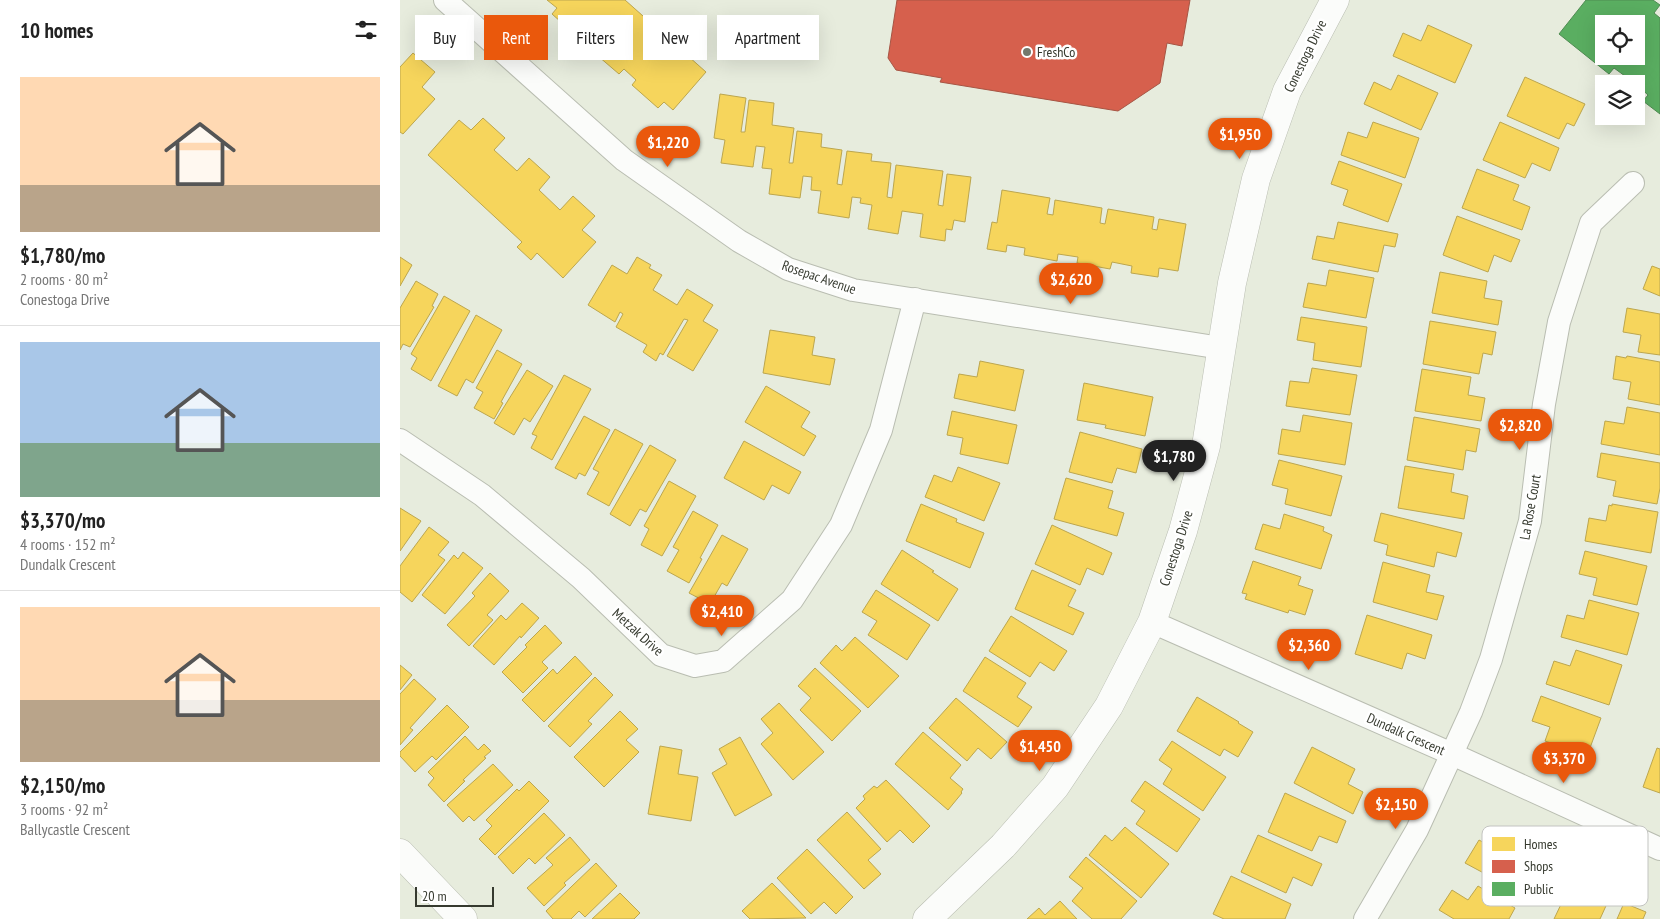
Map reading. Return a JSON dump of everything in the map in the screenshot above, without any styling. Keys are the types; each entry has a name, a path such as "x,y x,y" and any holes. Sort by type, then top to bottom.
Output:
{"street":[{"name":"Rosepac Avenue","path":"445,0 624,160 739,241 788,269 853,290 1220,348"},
{"name":"Conestoga Drive","path":"927,919 1003,846 1055,787 1109,706 1152,622 1183,531 1206,446 1220,348 1232,283 1256,179 1287,91 1335,0"},
{"name":"La Rose Court","path":"1365,919 1417,830 1471,712 1491,659 1530,520 1544,404 1559,322 1591,223 1633,183"},
{"name":"Metzak Drive","path":"400,440 482,495 581,578 661,656 695,666 723,661 792,600 841,525 881,430 915,299"},
{"name":"Dundalk Crescent","path":"1152,622 1452,754 1610,826"},
{"name":"Dundalk Crescent","path":"1648,844 1660,849"},
{"path":"400,853 463,919"}],"building: Homes":[{"path":"547,0 625,0 643,16 643,60 692,60 706,72 673,110 664,102 658,108 632,85 636,80 624,69 619,74 603,60 633,60 633,15 558,15 558,19 552,14 557,8"},
{"path":"1428,25 1472,45 1455,83 1393,56 1403,33 1421,41"},
{"path":"413,53 415,60 421,60 435,72 422,87 435,99 403,134 400,132 400,67"},
{"path":"1398,75 1438,93 1421,130 1364,104 1374,82 1391,90"},
{"path":"1525,77 1585,104 1574,126 1567,123 1559,139 1507,116"},
{"path":"720,94 746,98 741,132 745,132 749,100 774,103 772,125 794,128 789,163 793,163 797,131 822,134 821,147 842,150 837,184 842,185 847,151 872,154 871,161 891,163 887,197 892,198 896,165 943,171 938,205 943,206 947,174 971,177 965,222 954,220 952,230 946,229 945,241 920,237 923,214 902,211 898,234 868,229 872,205 860,203 861,198 852,197 849,218 818,213 821,191 811,190 812,177 803,176 800,198 769,194 772,169 762,168 765,147 756,146 753,167 721,163 725,140 714,138"},
{"path":"483,118 505,138 494,150 517,171 529,158 550,177 539,190 560,210 573,196 595,216 582,230 596,242 563,278 537,253 531,260 517,247 522,242 428,155 459,120 471,130"},
{"path":"1373,122 1419,138 1405,178 1341,155 1348,132 1367,138"},
{"path":"1500,122 1559,148 1550,171 1532,163 1525,178 1483,160"},
{"path":"1339,161 1402,184 1388,222 1343,205 1348,190 1331,184"},
{"path":"1477,169 1519,185 1513,200 1530,207 1522,230 1462,208"},
{"path":"1002,190 1050,198 1047,214 1053,215 1055,200 1102,208 1100,223 1105,224 1108,209 1154,217 1152,229 1157,230 1159,219 1186,224 1178,271 1159,268 1158,277 1131,273 1132,266 1112,262 1110,269 1077,263 1078,257 1058,254 1057,261 1024,255 1025,248 1007,245 1006,252 987,249 992,222 997,223"},
{"path":"1457,216 1520,240 1511,262 1494,255 1488,272 1443,255"},
{"path":"1338,222 1398,234 1395,247 1384,245 1378,272 1312,259 1317,236 1334,239"},
{"path":"400,257 412,265 400,286"},
{"path":"637,257 651,265 649,268 662,275 653,290 677,305 687,289 713,305 703,321 718,330 693,371 667,356 688,320 684,319 663,355 660,353 656,361 643,352 647,345 616,327 623,314 620,312 615,322 588,305 612,265 627,274"},
{"path":"1652,266 1660,269 1660,296 1643,289"},
{"path":"1329,270 1374,278 1366,318 1303,307 1308,283 1326,286"},
{"path":"1440,272 1487,281 1484,298 1502,301 1498,325 1432,313"},
{"path":"416,281 438,294 432,306 434,307 410,347 403,344 400,350 400,308"},
{"path":"444,296 470,311 431,381 411,369 417,358 411,354"},
{"path":"1627,308 1660,314 1660,355 1638,352 1641,335 1623,332"},
{"path":"476,315 502,330 473,383 466,379 457,396 438,386"},
{"path":"1301,317 1367,327 1361,367 1313,360 1315,343 1297,340"},
{"path":"1430,321 1496,332 1492,355 1483,353 1479,374 1423,364"},
{"path":"770,330 815,337 812,355 835,359 830,385 763,373"},
{"path":"497,350 522,364 494,419 474,408 483,392 476,388"},
{"path":"1616,356 1660,362 1660,405 1628,399 1631,382 1613,379"},
{"path":"980,361 1024,370 1015,411 954,398 959,374 977,377"},
{"path":"1312,368 1357,375 1350,415 1286,406 1290,381 1309,383"},
{"path":"1422,369 1471,377 1468,395 1485,398 1481,421 1415,411"},
{"path":"527,370 553,386 530,422 524,418 514,435 494,423"},
{"path":"564,375 591,389 552,460 531,448 537,436 532,434"},
{"path":"1084,383 1153,397 1145,436 1105,428 1106,425 1077,420"},
{"path":"766,386 810,412 801,427 816,436 804,456 745,422"},
{"path":"1627,407 1660,413 1660,455 1601,444 1605,421 1624,424"},
{"path":"952,411 1017,425 1008,464 960,454 963,438 947,435"},
{"path":"1303,415 1352,423 1345,465 1278,454 1282,429 1300,432"},
{"path":"584,416 610,430 585,476 579,473 576,479 555,468"},
{"path":"1414,417 1480,429 1476,452 1466,450 1463,470 1407,460"},
{"path":"615,429 643,444 609,506 587,494 599,472 593,469"},
{"path":"1080,432 1142,449 1136,473 1117,468 1112,483 1069,472"},
{"path":"744,441 801,472 789,494 772,485 764,500 724,478"},
{"path":"650,445 676,460 646,512 640,509 630,526 610,514"},
{"path":"1601,453 1660,463 1660,488 1657,504 1613,496 1616,481 1597,477"},
{"path":"1279,460 1342,476 1331,516 1285,504 1288,489 1272,485"},
{"path":"1405,466 1454,474 1451,492 1468,496 1464,519 1398,508"},
{"path":"958,467 1000,483 984,521 925,497 934,475 952,482"},
{"path":"1066,478 1113,491 1108,508 1124,513 1117,536 1054,519"},
{"path":"669,481 696,496 662,556 641,545 649,529 644,526"},
{"path":"921,504 957,519 956,522 984,533 970,568 906,541"},
{"path":"1612,504 1658,512 1651,553 1585,541 1589,518 1606,521 1609,505 1612,506"},
{"path":"400,508 421,521 400,551"},
{"path":"693,511 718,525 689,583 667,571 679,550 673,547"},
{"path":"1381,513 1462,533 1456,557 1437,552 1434,567 1386,555 1388,545 1374,541"},
{"path":"1284,514 1324,527 1323,531 1332,535 1321,569 1255,549 1263,524 1280,529"},
{"path":"1052,525 1112,553 1103,575 1087,568 1080,585 1035,564"},
{"path":"429,527 449,542 438,555 445,560 412,602 400,592 400,566"},
{"path":"722,535 748,549 727,586 722,583 710,604 689,593"},
{"path":"902,550 958,589 938,621 881,584"},
{"path":"1585,551 1647,566 1637,605 1593,595 1597,578 1579,574"},
{"path":"463,552 483,568 445,614 422,595 454,555 458,559"},
{"path":"1253,561 1301,577 1298,585 1313,590 1305,615 1289,610 1288,613 1245,599 1247,594 1242,593"},
{"path":"1383,562 1430,575 1426,592 1444,596 1437,620 1373,602"},
{"path":"1032,570 1076,590 1068,606 1084,613 1073,635 1015,609"},
{"path":"490,573 509,591 487,615 493,620 469,646 447,625 475,596 472,593"},
{"path":"876,590 930,625 907,660 868,635 877,621 862,612"},
{"path":"1589,600 1639,613 1627,655 1561,637 1567,615 1584,619"},
{"path":"522,603 539,618 494,665 473,646 501,615 506,620"},
{"path":"1367,615 1432,635 1425,659 1407,653 1402,669 1355,654"},
{"path":"1011,616 1067,651 1054,671 1040,662 1030,677 989,651"},
{"path":"545,625 562,643 542,662 548,668 523,693 502,672 527,647 525,645"},
{"path":"855,637 899,676 868,708 820,663 836,645 842,651"},
{"path":"1576,650 1622,665 1609,705 1546,684 1554,661 1570,666"},
{"path":"575,656 592,674 544,722 522,700 553,669 557,674"},
{"path":"985,657 1026,683 1017,697 1032,707 1018,727 963,691"},
{"path":"400,665 412,675 400,690"},
{"path":"815,668 861,711 832,741 800,710 811,698 798,686"},
{"path":"595,677 613,695 588,721 592,724 570,747 548,726"},
{"path":"414,679 436,699 410,728 413,730 400,745 400,694"},
{"path":"1541,696 1601,718 1587,756 1545,741 1550,727 1532,721"},
{"path":"1197,697 1253,732 1238,757 1224,749 1220,756 1177,731"},
{"path":"956,698 1007,742 991,759 978,748 967,761 929,728"},
{"path":"779,703 824,752 793,780 761,744 773,733 761,719"},
{"path":"447,705 469,727 436,760 432,756 415,772 400,756 400,752"},
{"path":"620,711 638,729 626,740 639,752 604,787 574,757"},
{"path":"923,732 961,765 950,778 963,789 962,793 948,810 895,764"},
{"path":"465,736 478,750 484,744 491,751 444,802 428,785 434,778 428,772"},
{"path":"740,737 772,795 735,816 712,773 727,764 719,749"},
{"path":"1172,741 1226,777 1203,811 1163,784 1172,769 1159,760"},
{"path":"660,746 682,750 678,774 698,777 691,821 648,814"},
{"path":"1312,747 1355,769 1348,784 1363,792 1353,814 1294,783"},
{"path":"1657,748 1660,749 1660,793 1643,787"},
{"path":"493,764 513,785 474,821 469,816 463,822 447,805"},
{"path":"886,780 930,826 913,843 900,830 887,842 856,808 865,799 863,796 874,786 877,788"},
{"path":"529,781 549,801 495,855 479,839 492,826 486,820 517,789 519,791"},
{"path":"1145,781 1200,819 1177,852 1136,824 1145,811 1131,801"},
{"path":"1285,793 1346,821 1337,843 1319,836 1312,851 1268,832"},
{"path":"847,812 881,849 868,860 881,874 864,889 817,840"},
{"path":"544,813 565,835 535,864 529,858 513,874 498,857"},
{"path":"1125,827 1169,864 1141,898 1089,855 1105,835 1112,841"},
{"path":"1258,835 1322,864 1312,886 1293,877 1286,893 1241,872"},
{"path":"570,837 590,860 564,883 566,885 544,906 527,888 553,865 546,858"},
{"path":"1479,840 1482,842 1482,872 1465,863"},
{"path":"807,849 853,897 836,914 824,902 811,914 777,878"},
{"path":"1086,857 1137,901 1121,919 1092,919 1072,901 1083,888 1069,877"},
{"path":"596,863 617,886 585,917 579,911 571,919 553,919 546,911"},
{"path":"1231,876 1291,904 1285,919 1224,919 1213,914"},
{"path":"772,883 806,918 750,919 742,911"},
{"path":"1478,886 1482,888 1482,906 1512,906 1515,908 1509,919 1454,919 1439,910 1452,890 1468,900"},
{"path":"620,893 640,913 634,919 592,919"},
{"path":"1060,901 1077,919 1027,919 1039,908 1045,915"},
{"path":"1560,906 1606,906 1600,919 1554,919"},
{"path":"1623,906 1631,906 1646,912 1643,919 1617,919"}],"building: Shops":[{"name":"FreshCo","path":"897,0 1190,0 1182,46 1167,43 1160,83 1118,111 940,82 942,78 896,70 888,58"}],"building: Public":[{"path":"1586,0 1653,0 1660,5 1654,13 1660,18 1660,114 1645,103 1648,95 1645,92 1645,75 1624,75 1614,68 1609,74 1598,65 1645,65 1645,15 1595,15 1595,63 1559,34"}],"place":[{"name":"FreshCo","path":"1027,52"}]}
